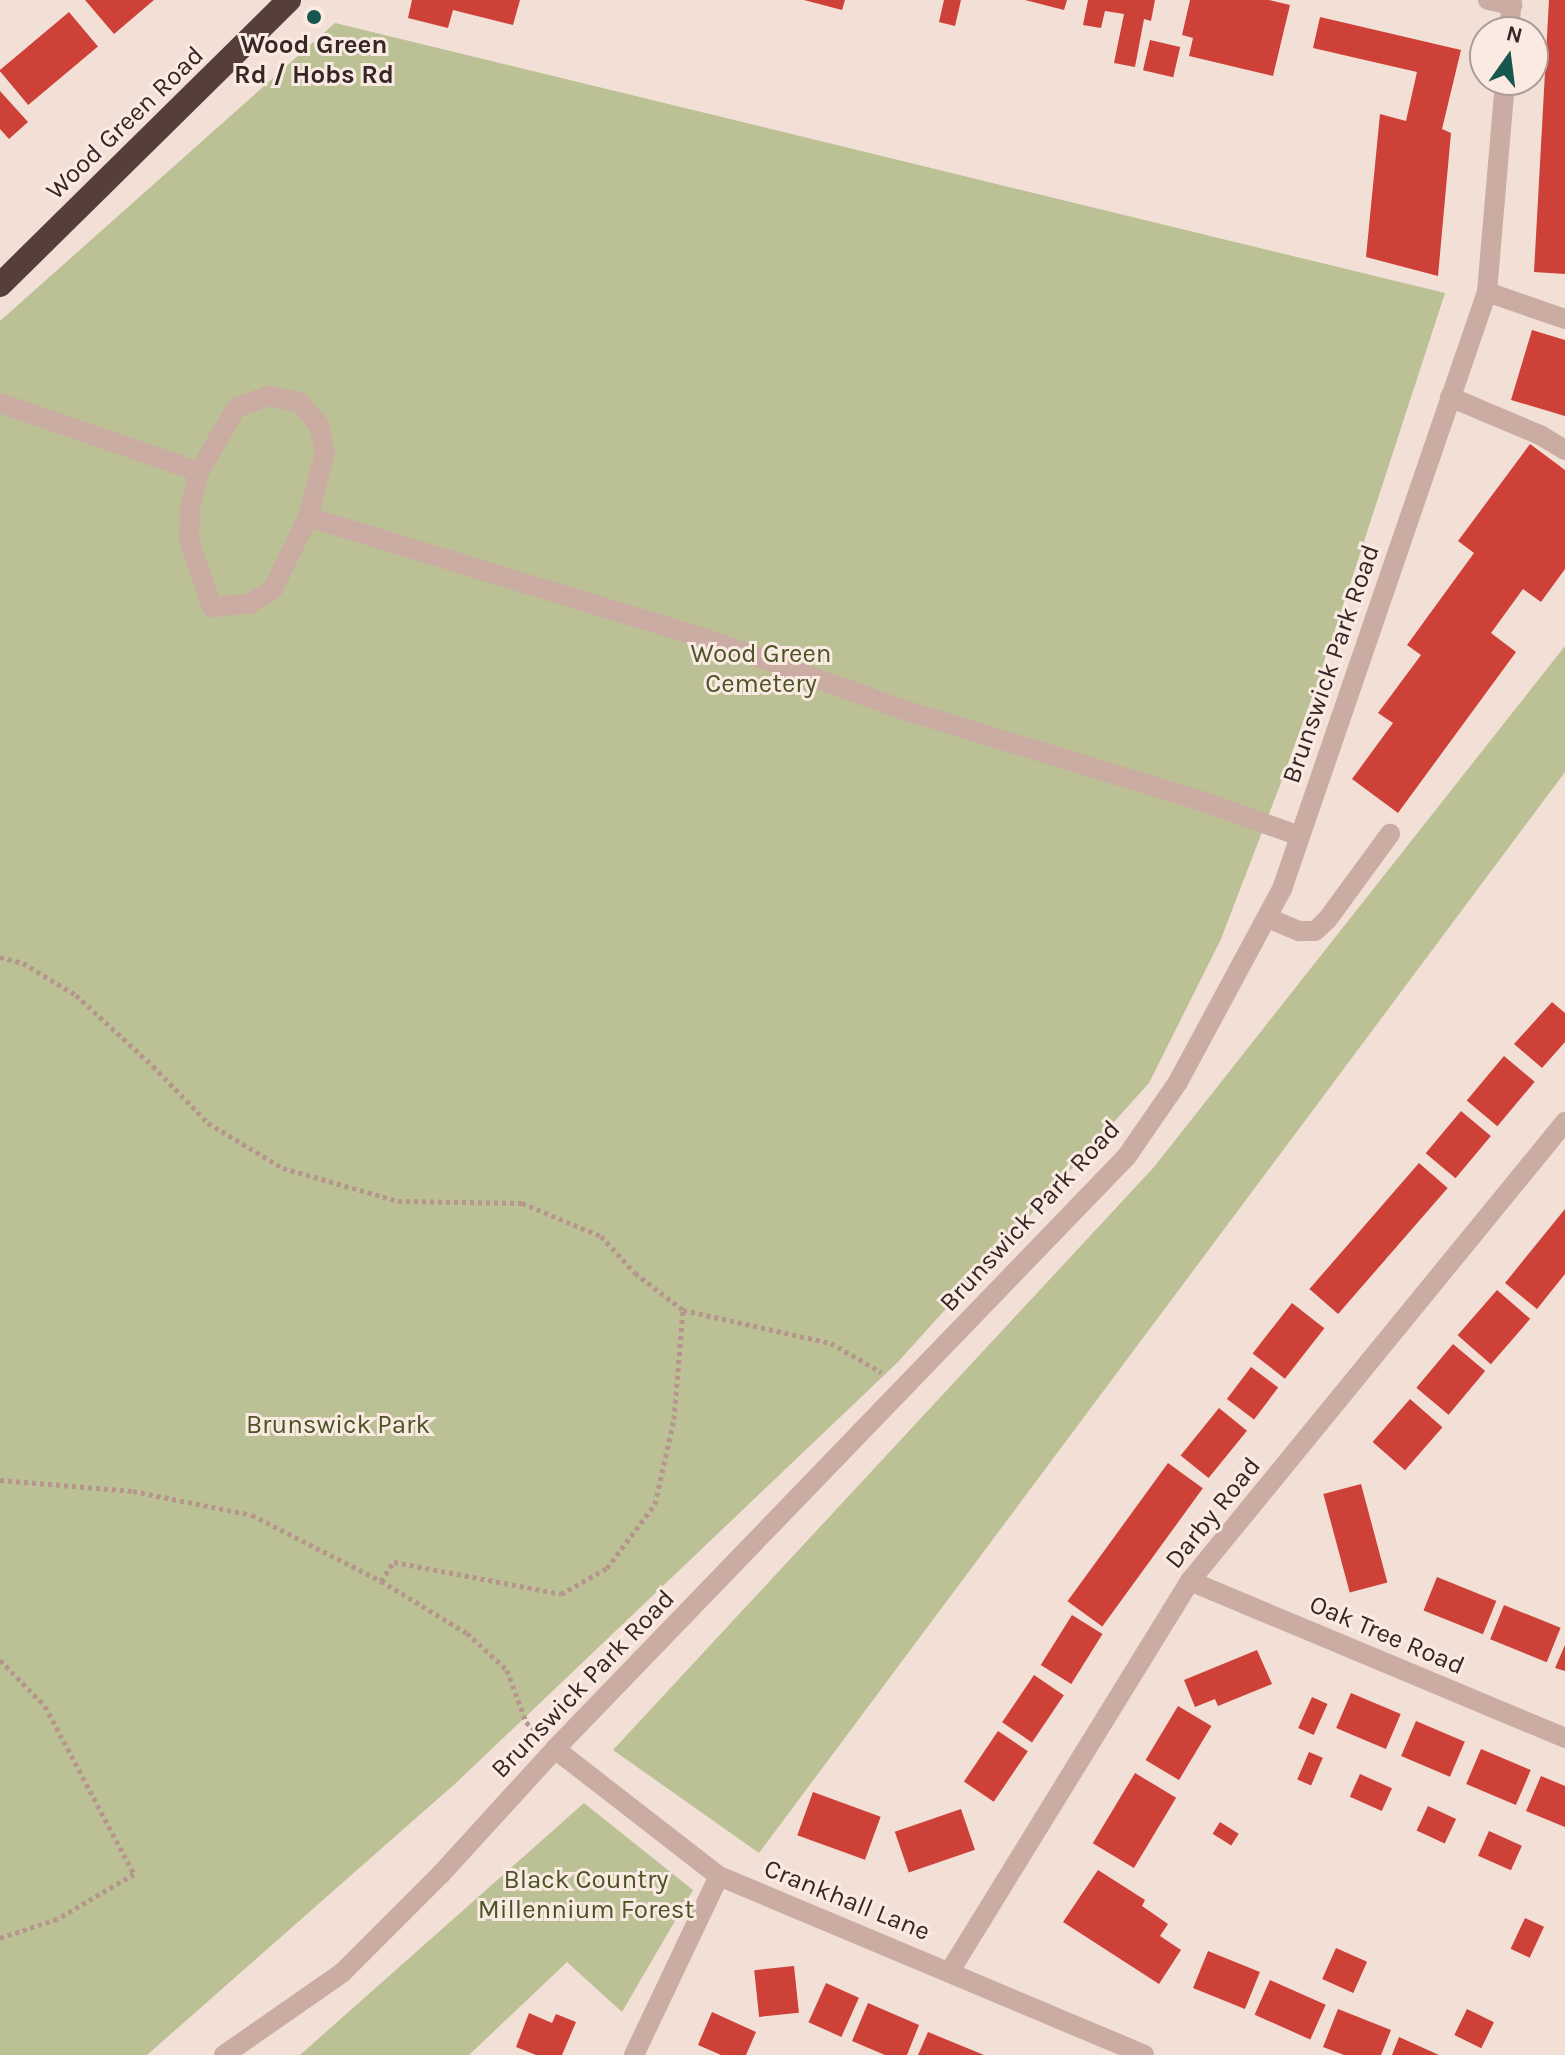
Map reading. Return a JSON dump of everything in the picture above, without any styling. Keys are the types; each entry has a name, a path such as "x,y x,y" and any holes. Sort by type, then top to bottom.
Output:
{"highway":[{"name":"Wood Green Road","path":"0,285 289,0"}],"street":[{"path":"1488,0 1512,2"},
{"name":"Brunswick Park Road","path":"224,2055 342,1973 441,1874 555,1749 1127,1156 1178,1082 1282,889 1487,292 1504,96"},
{"path":"1487,292 1565,319"},
{"path":"268,396 299,402 319,425 325,453 308,517 273,589 249,604 212,607 189,540 190,509 199,472 236,408 268,396"},
{"path":"1450,397 1540,435 1565,450"},
{"path":"0,403 199,472"},
{"path":"308,517 704,638 904,710 1202,801 1300,836"},
{"path":"1268,918 1299,931 1315,931 1327,920 1390,834"},
{"name":"Darby Road","path":"950,1971 1190,1581 1565,1122"},
{"name":"Oak Tree Road","path":"1190,1581 1565,1738"},
{"name":"Crankhall Lane","path":"555,1749 719,1876 1144,2055"},
{"path":"634,2055 719,1876"}],"path":[{"path":"0,957 23,963 76,995 153,1066 208,1123 283,1168 398,1201 522,1203 601,1236 635,1273 683,1310 831,1343 905,1386"},
{"path":"381,1581 394,1562 561,1594 607,1568 655,1504 674,1419 683,1310"},
{"path":"0,1480 133,1491 252,1515 381,1581 467,1633 507,1670 526,1722 555,1749"},
{"path":"0,1660 45,1706 134,1874 57,1919 0,1938"}],"green space":[{"name":"Wood Green Cemetery","path":"335,23 1445,293 1324,664 1282,780 1221,939 1149,1083 898,1362 457,1782 147,2055 0,2055 0,321"},
{"path":"1565,646 1565,772 759,1853 613,1750 1154,1167"},
{"name":"Black Country Millennium Forest","path":"584,1803 693,1890 622,2012 567,1962 469,2055 300,2055"}],"building":[{"path":"85,0 154,0 114,34"},
{"path":"412,0 520,0 513,25 453,10 448,28 408,18"},
{"path":"804,0 845,0 842,10"},
{"path":"944,0 961,0 955,26 939,22"},
{"path":"1025,0 1067,0 1064,10"},
{"path":"1088,0 1155,0 1151,21 1144,19 1135,67 1114,63 1124,14 1105,11 1101,28 1083,25"},
{"path":"1190,0 1269,0 1290,5 1273,76 1189,56 1193,38 1182,35"},
{"path":"1549,0 1565,0 1565,274 1534,272 1544,96 1549,96"},
{"path":"69,12 98,46 28,105 0,70"},
{"path":"1320,17 1461,50 1442,129 1451,133 1438,276 1366,257 1380,114 1406,121 1417,72 1313,48"},
{"path":"1150,40 1180,47 1173,77 1143,70"},
{"path":"0,91 28,122 9,139 0,129"},
{"path":"1532,330 1565,340 1565,416 1511,400"},
{"path":"1530,444 1565,470 1565,569 1541,602 1523,589 1491,633 1516,652 1398,813 1352,779 1393,723 1378,713 1421,655 1407,645 1474,553 1458,541"},
{"path":"1552,1002 1565,1013 1565,1042 1542,1068 1514,1044"},
{"path":"1504,1056 1535,1082 1497,1126 1467,1100"},
{"path":"1461,1111 1491,1136 1456,1178 1426,1153"},
{"path":"1419,1163 1448,1188 1338,1314 1309,1289"},
{"path":"1565,1209 1565,1274 1537,1309 1505,1283"},
{"path":"1497,1290 1530,1319 1491,1364 1458,1335"},
{"path":"1292,1303 1324,1328 1285,1379 1253,1353"},
{"path":"1453,1344 1485,1371 1449,1415 1416,1388"},
{"path":"1251,1367 1278,1387 1254,1419 1227,1399"},
{"path":"1410,1399 1442,1427 1405,1470 1373,1442"},
{"path":"1219,1408 1247,1431 1209,1478 1181,1455"},
{"path":"1168,1463 1203,1488 1102,1627 1067,1601"},
{"path":"1361,1484 1387,1583 1350,1593 1323,1494"},
{"path":"1437,1577 1496,1601 1483,1634 1424,1610"},
{"path":"1504,1605 1561,1628 1547,1662 1490,1639"},
{"path":"1072,1615 1103,1634 1071,1684 1041,1665"},
{"path":"1565,1645 1565,1671 1555,1668"},
{"path":"1257,1650 1272,1684 1218,1706 1215,1699 1195,1707 1184,1680"},
{"path":"1034,1675 1064,1695 1032,1742 1002,1722"},
{"path":"1351,1693 1401,1714 1386,1749 1336,1728"},
{"path":"1312,1697 1328,1704 1314,1735 1298,1728"},
{"path":"1178,1706 1211,1726 1179,1780 1146,1760"},
{"path":"1416,1721 1465,1742 1450,1777 1401,1756"},
{"path":"998,1731 1028,1751 994,1802 964,1782"},
{"path":"1481,1749 1531,1770 1516,1805 1466,1784"},
{"path":"1309,1752 1323,1758 1311,1785 1297,1780"},
{"path":"1135,1773 1176,1798 1134,1868 1093,1843"},
{"path":"1360,1774 1392,1788 1382,1811 1350,1797"},
{"path":"1541,1776 1565,1786 1565,1827 1526,1811"},
{"path":"813,1792 881,1817 865,1860 797,1835"},
{"path":"1428,1806 1456,1819 1445,1844 1417,1830"},
{"path":"961,1809 975,1850 909,1872 895,1832"},
{"path":"1220,1822 1239,1834 1231,1846 1213,1834"},
{"path":"1489,1831 1522,1846 1511,1870 1478,1856"},
{"path":"1098,1870 1145,1900 1142,1906 1168,1924 1160,1936 1181,1950 1159,1984 1063,1922"},
{"path":"1525,1918 1544,1927 1530,1958 1511,1949"},
{"path":"1336,1948 1367,1962 1353,1993 1322,1979"},
{"path":"1208,1951 1260,1972 1245,2009 1193,1988"},
{"path":"794,1966 799,2013 759,2017 754,1970"},
{"path":"1270,1980 1326,2005 1310,2040 1255,2015"},
{"path":"826,1983 859,1998 841,2037 809,2022"},
{"path":"868,2003 919,2025 907,2055 885,2055 852,2041"},
{"path":"1338,2009 1391,2030 1381,2055 1344,2055 1323,2047"},
{"path":"1467,2009 1494,2022 1481,2048 1454,2035"},
{"path":"712,2012 756,2032 746,2055 721,2055 698,2045"},
{"path":"529,2013 552,2023 556,2014 576,2022 562,2055 536,2055 516,2047"},
{"path":"928,2032 984,2055 918,2055"},
{"path":"1399,2037 1439,2055 1392,2055"}],"place":[{"name":"Wood Green Rd / Hobs Rd","path":"314,17"}],"park label":[{"name":"Brunswick Park","path":"338,1425"}]}
